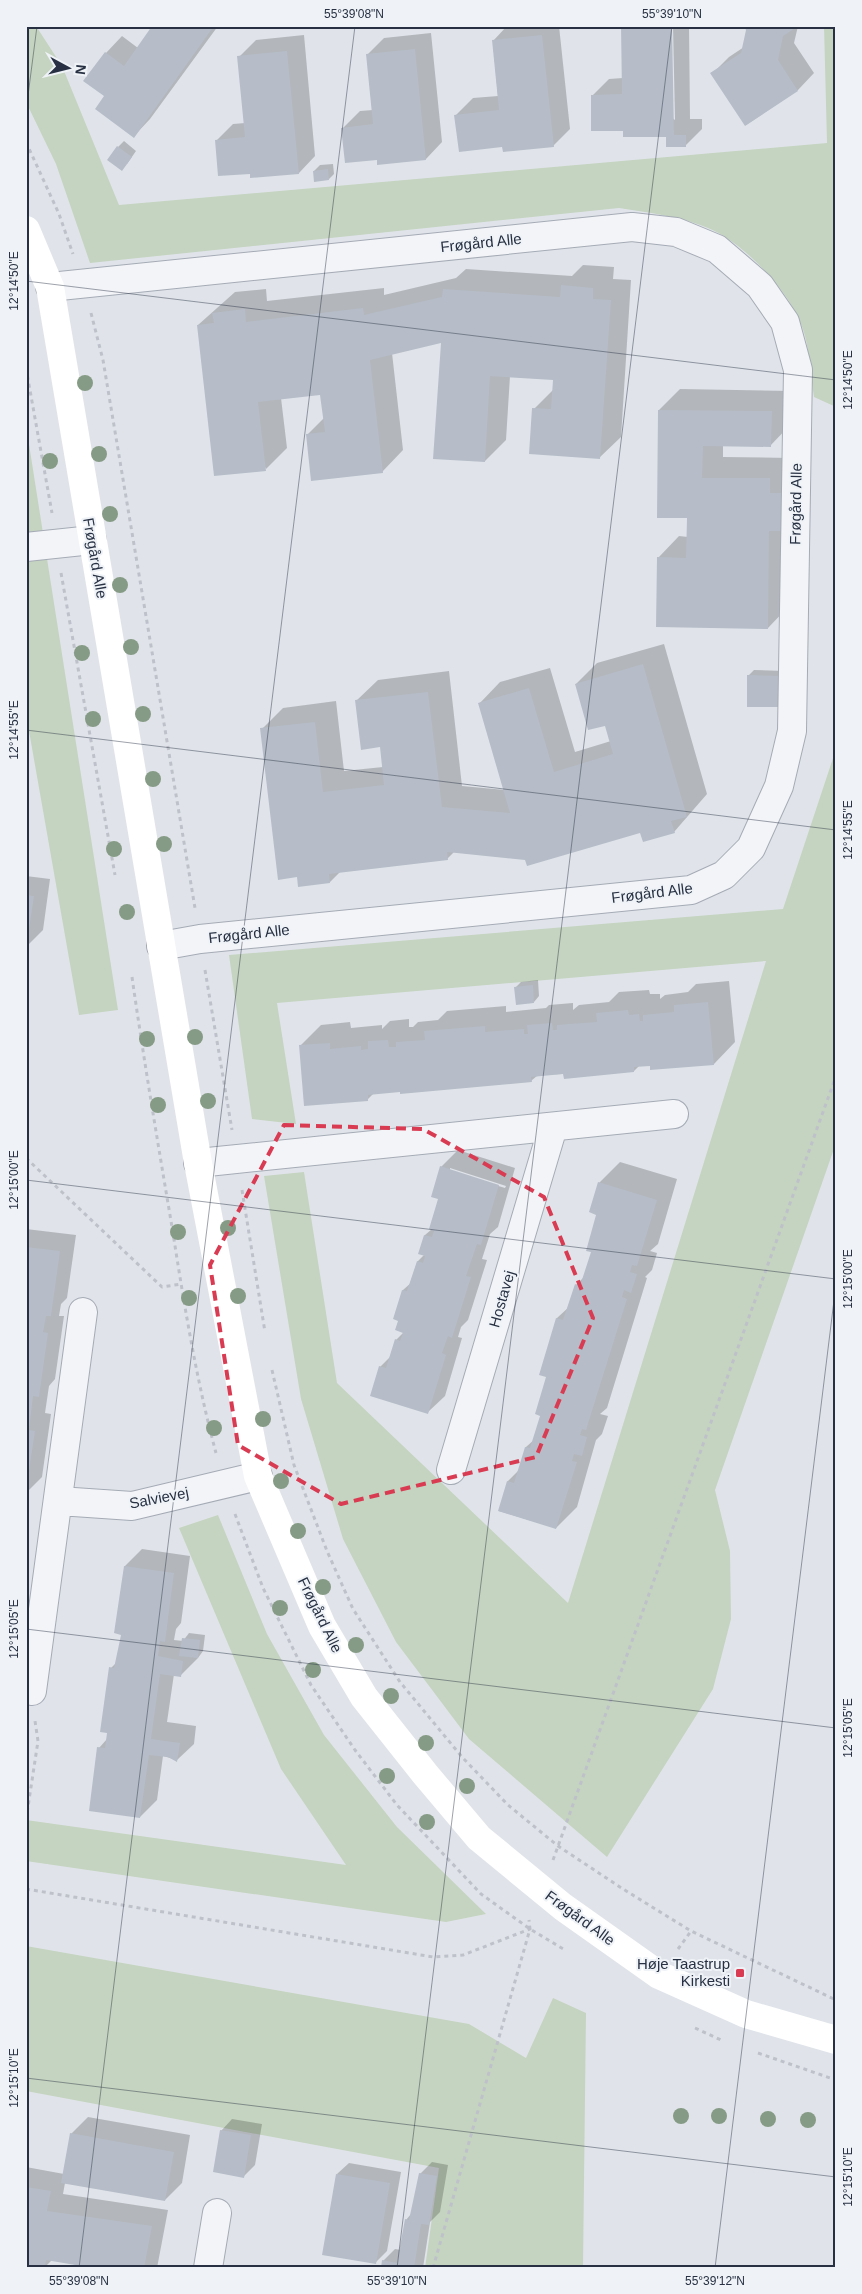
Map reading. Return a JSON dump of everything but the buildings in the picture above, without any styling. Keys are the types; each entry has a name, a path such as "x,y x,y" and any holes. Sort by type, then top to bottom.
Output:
{"street":[{"name":"Frøgård Alle","path":"50,287 632,227 676,232 717,249 760,286 786,322 798,370 792,731 779,786 751,848 724,875 691,890 200,938 161,946"},
{"name":"Frøgård Alle","path":"26,230 50,287 198,1163 258,1476 322,1626 364,1697 479,1838 563,1907 659,1975 746,2014 836,2040"},
{"path":"26,547 92,540"},
{"path":"198,1163 674,1114"},
{"name":"Hostavej","path":"451,1470 553,1127"},
{"path":"29,1690 59,1500 83,1312"},
{"name":"Salvievej","path":"59,1500 132,1506 258,1476"},
{"path":"208,2268 217,2214"}],"path":[{"path":"26,368 47,475 56,544 115,876"},
{"path":"26,1158 162,1287 181,1284 149,1098 131,972"},
{"path":"433,2268 530,1929 528,1912 542,1890 836,1076"},
{"path":"26,1820 38,1740 29,1690"},
{"path":"26,1889 433,1957 463,1956 530,1929"}],"highlighted area":[{"path":"284,1125 423,1129 544,1197 593,1318 536,1457 341,1504 238,1445 210,1265"}],"green space":[{"path":"26,26 36,26 62,66 119,205 827,143 824,26 836,26 836,407 814,397 807,344 800,321 780,289 767,273 753,258 722,235 697,224 664,215 619,208 90,263 56,164 26,102"},
{"path":"26,425 118,1010 79,1015 26,714"},
{"path":"836,749 836,1143 715,1490 730,1551 731,1619 713,1689 607,1857 469,1739 396,1642 343,1539 301,1399 264,1176 304,1172 337,1383 568,1603 766,961 277,1003 296,1124 252,1119 229,955 783,909"},
{"path":"218,1515 267,1634 324,1735 397,1827 486,1914 446,1922 26,1861 26,1820 346,1865 281,1769 179,1528"},
{"path":"26,1946 469,2024 526,2058 553,1998 586,2013 583,2268 425,2268 439,2168 26,2091"}],"place":[{"name":"Høje Taastrup Kirkesti","path":"740,1973"}]}
